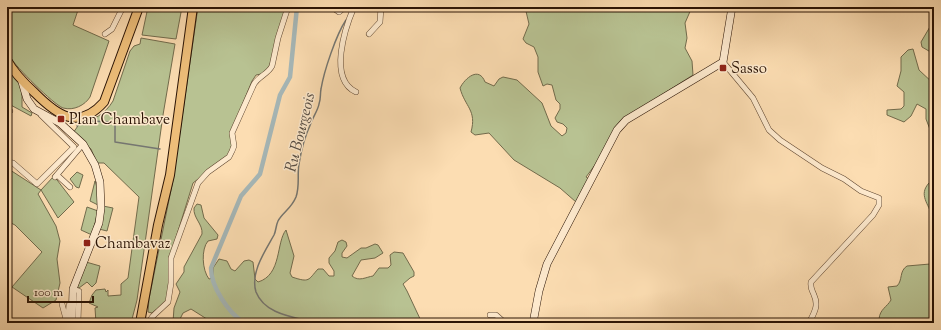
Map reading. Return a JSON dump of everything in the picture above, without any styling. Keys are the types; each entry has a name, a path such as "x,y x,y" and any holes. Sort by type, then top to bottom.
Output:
{"main road":[{"path":"7,11 9,7"},
{"path":"17,70 60,110 76,112 91,108 101,96 134,7"},
{"path":"7,60 20,79 51,109 67,117 83,116 98,108 107,94 139,7"},
{"path":"139,323 158,225 170,175 193,7"},
{"path":"533,323 539,290 547,264 621,125 723,62 732,7"},
{"path":"7,56 21,77 30,86 29,103"},
{"path":"20,79 29,103 38,111 60,123 83,144 97,171 100,182 101,208 99,222 73,289 72,303 75,322"},
{"path":"29,103 32,96 36,96 41,99"}],"street":[{"path":"105,34 112,29 123,7"},
{"path":"148,323 153,316 168,302 172,282 171,258 198,183 208,172 229,156 232,151 234,146 232,133 254,84 257,79 272,66 278,38 288,7"},
{"path":"332,7 339,12 345,7"},
{"path":"354,7 349,18 341,50 340,69 351,89 356,92"},
{"path":"369,34 380,22 381,7"},
{"path":"723,62 753,98 769,130 822,168 844,179 861,191 879,198 879,205 873,215 811,282 810,288 817,305 809,323"},
{"path":"7,162 14,163 37,184 74,146 38,111"},
{"path":"70,186 56,176 83,144"},
{"path":"73,289 79,291 80,302 75,322"},
{"path":"62,304 66,319 68,318 69,305 72,303"},
{"path":"490,315 496,315 506,323"}],"green space":[{"path":"13,7 79,7 73,25 109,41 90,97 85,103 71,109 63,108 58,105 19,69 10,57 7,46 6,32"},
{"path":"148,7 182,7 176,39 142,35"},
{"path":"198,7 286,7 269,68 261,74 256,75 252,81 234,125 232,144 228,156 193,183 170,257 170,286 168,297 164,304 152,313 148,312 149,299 173,180"},
{"path":"525,7 692,7 685,23 687,38 685,48 692,61 693,75 622,120 601,157 586,177 589,179 576,202 560,188 514,160 489,133 475,135 471,132 473,119 460,88 469,77 476,74 482,77 485,82 494,86 499,79 503,77 517,80 542,103 551,126 562,136 566,133 567,128 563,124 557,122 555,118 560,109 560,104 556,100 552,85 547,84 543,86 538,72 538,57 534,47 526,43 523,39 529,24"},
{"path":"934,20 934,54 922,47 921,42"},
{"path":"141,38 175,44 163,115 137,300 131,323 96,323 95,308 98,307 89,303 92,295 96,290 105,289 106,292 108,290 108,296 121,295 121,284 128,278 139,197 104,163 97,163 91,149 73,133 80,123 99,116 110,106 130,51 134,46 140,44"},
{"path":"913,49 919,70 934,84 934,142 932,141 931,132 926,119 926,109 917,104 911,116 904,122 887,115 887,110 901,109 904,106 904,92 897,86 901,71 901,57 908,50"},
{"path":"7,63 22,87 22,107 32,113 31,116 7,103"},
{"path":"7,168 41,190 38,194 56,226 60,241 57,259 60,283 56,300 43,308 12,287 42,252 15,225 7,221"},
{"path":"77,172 83,175 79,188 76,187 70,179"},
{"path":"54,176 74,202 58,218 41,190"},
{"path":"95,181 98,191 98,205 90,201"},
{"path":"934,182 934,233 930,228 932,216 925,200 924,192 929,183"},
{"path":"197,204 201,205 204,218 218,235 217,239 208,241 204,249 203,260 209,279 213,278 213,268 219,259 227,261 231,269 235,271 244,261 249,260 253,262 255,279 258,282 266,278 275,266 283,235 286,230 294,256 290,273 292,277 302,280 310,278 318,269 323,269 329,276 334,276 334,271 329,263 329,258 335,251 338,242 342,240 346,242 347,246 342,253 342,257 347,258 361,248 366,248 375,244 378,245 383,253 375,258 361,260 352,276 360,279 373,276 379,268 388,268 391,265 390,255 394,252 403,253 414,272 414,276 403,284 422,323 346,323 340,321 337,323 219,323 210,321 191,309 183,313 178,323 173,322 174,308 180,292 176,284 184,272 184,267 202,234 201,227 194,212 194,208"},
{"path":"103,206 113,208 107,231 99,229"},
{"path":"87,207 98,211 92,235 81,230"},
{"path":"934,261 934,323 882,323 879,319 882,310 891,300 888,287 897,286 899,284 903,270 907,266 930,264"},
{"path":"86,262 100,266 96,283 92,287 87,282 79,288 77,287"}],"waterway":[{"path":"244,323 232,312 217,291 211,268 241,196 260,174 280,95 290,77 297,7"},
{"name":"Ru Bourgeois","path":"316,323 290,317 266,306 260,300 256,292 255,277 259,262 274,235 278,221 292,205 296,197 301,154 320,100 323,81 331,53 346,20"},
{"path":"77,126 80,123 88,121 115,122 115,142 160,149"}],"place":[{"name":"Sasso","path":"723,68"},
{"name":"Plan Chambave","path":"61,119"},
{"name":"Chambavaz","path":"87,243"}]}
